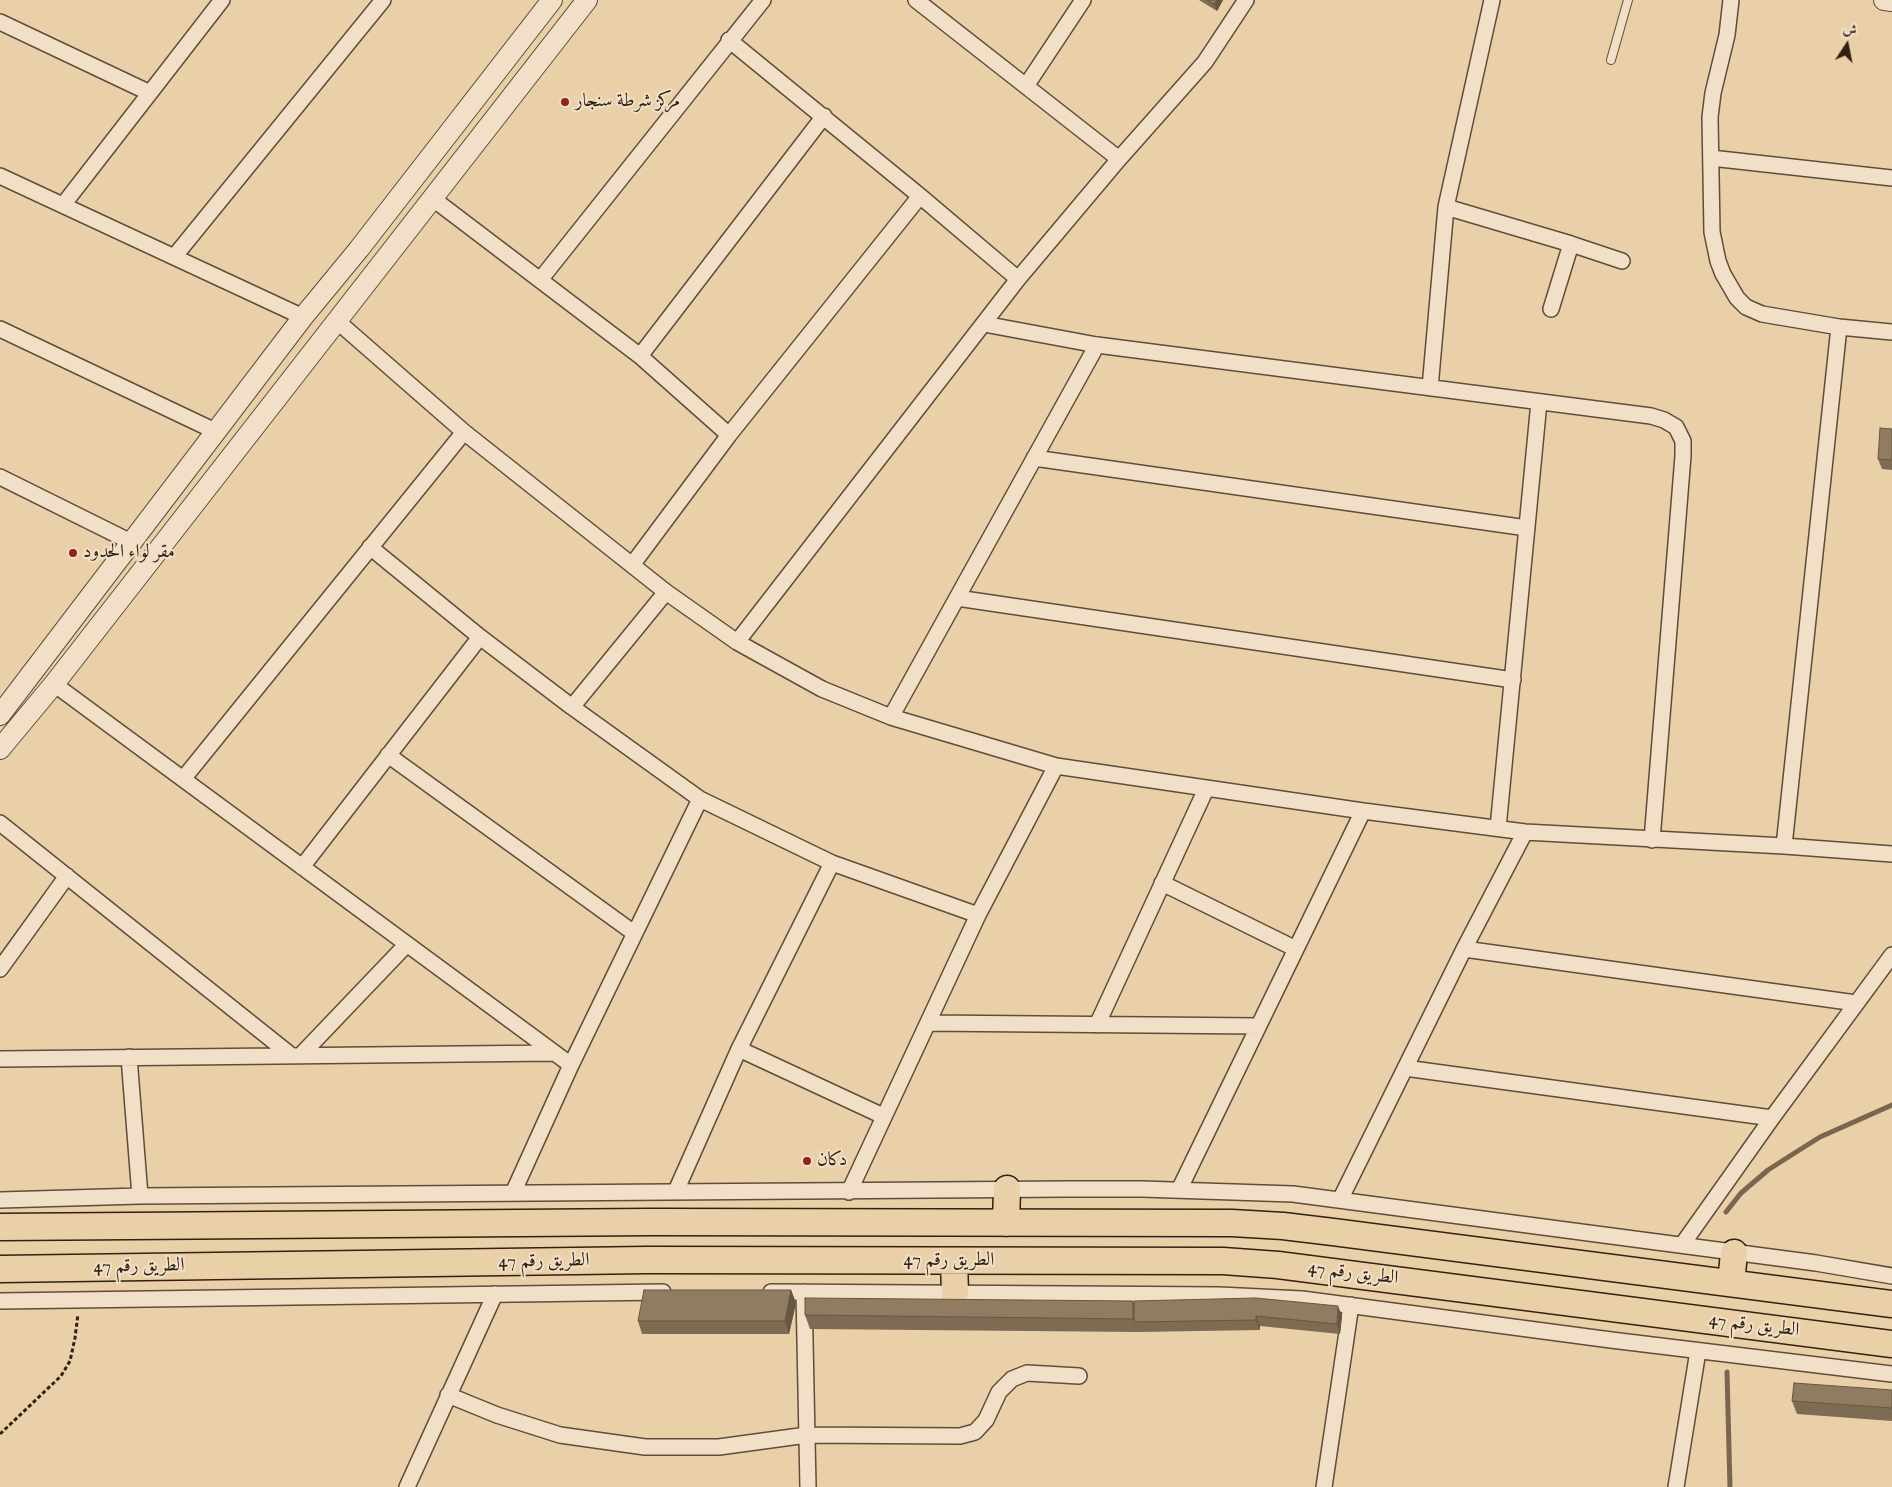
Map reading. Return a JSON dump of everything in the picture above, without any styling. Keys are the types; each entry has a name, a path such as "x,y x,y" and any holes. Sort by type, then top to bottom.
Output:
{"highway":[{"path":"1006,1223 1007,1189"},
{"name":"الطريق رقم 47","path":"0,1227 640,1222 1232,1223 1283,1226 1892,1304"},
{"path":"124,1226 125,1267"},
{"path":"1731,1283 1734,1253"},
{"path":"1509,1295 1514,1255"},
{"name":"الطريق رقم 47","path":"0,1269 647,1260 1223,1261 1278,1265 1892,1344"},
{"path":"954,1261 955,1293"}],"street":[{"path":"63,205 222,0"},
{"path":"174,257 383,0"},
{"path":"0,715 303,317 359,249 552,0"},
{"path":"0,750 54,684 587,0"},
{"path":"540,280 729,40 763,0"},
{"path":"1026,86 1083,0"},
{"path":"737,642 1018,279 1119,159 1205,62 1246,0"},
{"path":"1430,388 1446,207 1492,0"},
{"path":"1731,0 1727,36 1712,93 1710,117 1712,218 1715,246 1724,274 1737,298 1746,307 1762,314 1840,327 1892,332"},
{"path":"1884,0 1892,1"},
{"path":"918,1 1119,159"},
{"path":"0,22 150,93"},
{"path":"729,40 824,116 1018,279"},
{"path":"640,356 824,116"},
{"path":"1711,158 1892,178"},
{"path":"0,176 303,317"},
{"path":"632,564 728,434 920,196"},
{"path":"432,198 640,356 728,434"},
{"path":"1446,207 1570,244 1622,262"},
{"path":"1550,309 1570,244"},
{"path":"337,321 464,432 666,592 737,642 822,689 891,717 1056,766 1206,789 1525,832 1784,846 1892,854"},
{"path":"984,324 1097,346 1651,416 1664,420 1676,427 1683,440 1652,840"},
{"path":"1784,846 1840,327"},
{"path":"0,330 215,431"},
{"path":"891,717 1097,346"},
{"path":"1498,828 1539,402"},
{"path":"183,779 464,432"},
{"path":"1034,458 1527,528"},
{"path":"0,477 131,542"},
{"path":"370,547 480,637 572,707 700,799 832,863 978,916"},
{"path":"572,707 666,592"},
{"path":"957,598 1512,680"},
{"path":"302,866 480,637"},
{"path":"54,684 571,1065"},
{"path":"388,755 634,933"},
{"path":"849,1192 978,916 1056,766"},
{"path":"1097,1025 1206,789"},
{"path":"513,1193 571,1065 700,799"},
{"path":"1178,1190 1363,810"},
{"path":"0,823 297,1056"},
{"path":"1340,1200 1464,949 1525,832"},
{"path":"676,1191 739,1049 832,863"},
{"path":"0,969 67,876"},
{"path":"1162,883 1296,949"},
{"path":"297,1056 407,944"},
{"path":"1464,949 1856,1003"},
{"path":"1682,1246 1772,1118 1892,955"},
{"path":"928,1023 1258,1026"},
{"path":"739,1049 883,1116"},
{"path":"0,1059 554,1053"},
{"path":"128,1057 140,1196"},
{"path":"1406,1068 1772,1118"},
{"path":"0,1200 140,1196 676,1191 849,1192 1007,1189 1178,1190 1293,1194 1816,1263 1892,1276"},
{"path":"0,1301 678,1292"},
{"path":"756,1292 1261,1296 1302,1298 1698,1351 1892,1374"},
{"path":"804,1292 808,1487"},
{"path":"407,1487 495,1294"},
{"path":"1324,1487 1351,1305"},
{"path":"1676,1487 1698,1351"},
{"path":"448,1395 497,1415 560,1435 645,1446 719,1447 806,1435 960,1436 974,1432 986,1420 999,1392 1012,1379 1027,1373 1079,1376"}],"lane":[{"path":"1611,60 1628,0"}],"path":[{"path":"0,1434 61,1376 70,1360 75,1338 79,1300"}],"building":[{"path":"1207,0 1217,0 1214,4"},
{"path":"1880,428 1892,429 1892,460 1878,459"},
{"path":"644,1290 791,1290 785,1321 638,1321"},
{"path":"805,1298 1133,1301 1133,1319 805,1315"},
{"path":"1256,1298 1338,1306 1337,1324 1256,1316 1256,1320 1134,1322 1134,1301"},
{"path":"1794,1383 1892,1390 1892,1408 1792,1401"}],"waterway":[{"path":"1726,1212 1741,1193 1768,1170 1820,1137 1892,1105"},
{"path":"1727,1372 1730,1487"}],"place":[{"name":"مركز شرطة سنجار","path":"565,102"},
{"name":"مقر لواء الحدود","path":"73,553"},
{"name":"دكان","path":"807,1161"}]}
